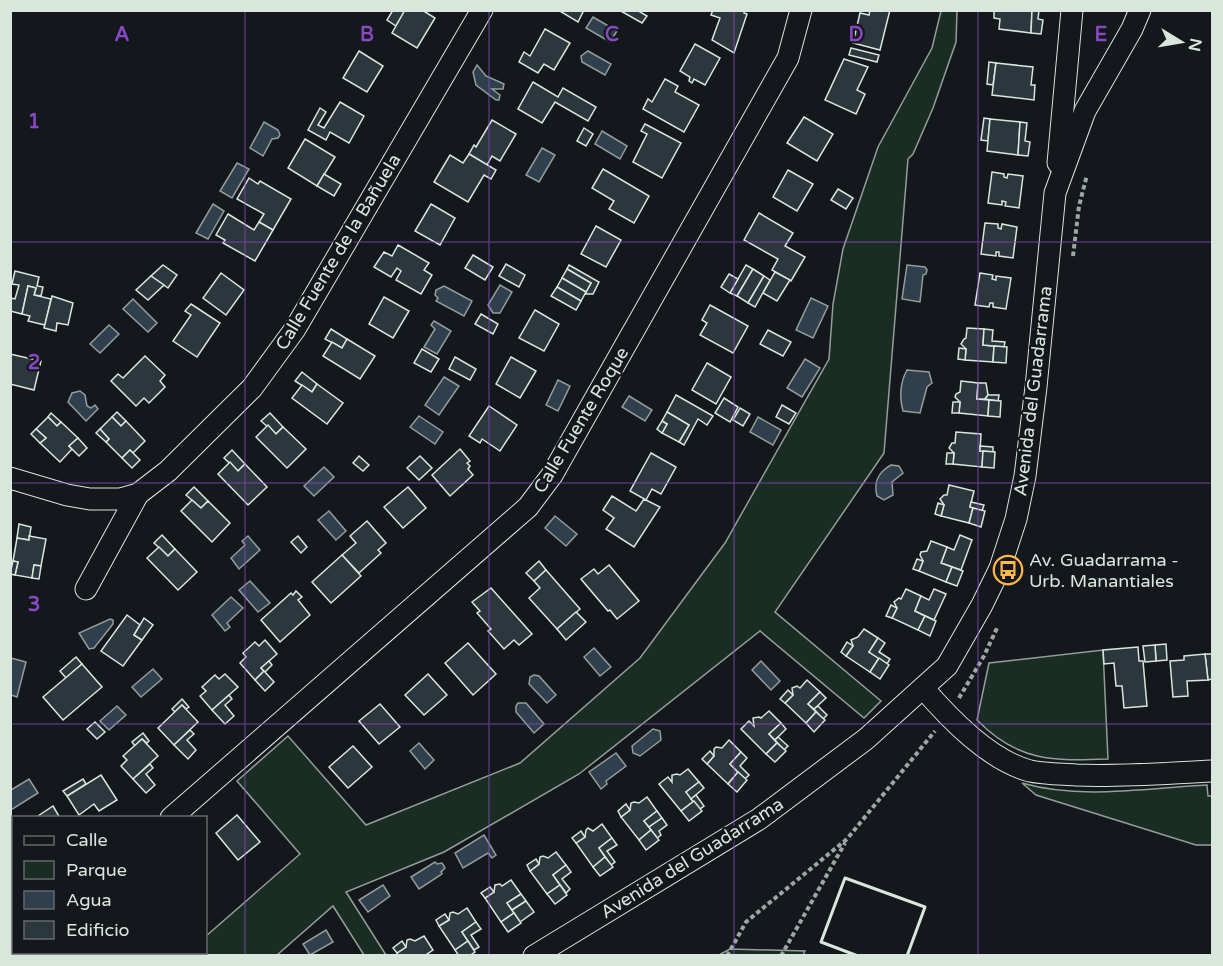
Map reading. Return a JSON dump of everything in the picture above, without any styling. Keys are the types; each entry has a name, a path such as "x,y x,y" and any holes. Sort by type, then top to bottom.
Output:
{"street":[{"name":"Calle Fuente de la Bañuela","path":"10,478 66,495 90,499 120,499 138,494 168,471 252,388 295,329 482,10"},
{"name":"Calle Fuente Roque","path":"173,816 528,507 552,475 788,58 801,10"},
{"path":"1055,193 1072,10"},
{"name":"Avenida del Guadarrama","path":"534,956 759,819 866,739 947,666 1000,568 1016,519 1025,476 1036,387 1055,193 1085,111 1132,29 1140,10"},
{"name":"Calle Fuente de la Bañuela","path":"86,589 138,494"},
{"path":"923,688 948,716 1000,758 1030,771 1112,777 1212,771"}],"path":[{"path":"781,956 847,839 948,716"},
{"path":"727,956 746,922 847,839"}],"green space":[{"path":"941,11 957,11 956,42 933,108 913,154 908,159 884,453 775,612 881,701 864,718 760,631 579,774 444,852 346,892 386,955 364,955 333,906 277,955 179,955 207,954 207,935 300,854 237,781 288,736 366,825 520,763 640,658 725,543 829,359 833,304 843,249 878,147 932,48"},
{"path":"1103,650 1108,759 1070,760 1037,756 1007,744 977,720 989,663"},
{"path":"1022,783 1067,791 1091,792 1207,785 1208,796 1212,796 1212,845 1196,845 1036,795"},
{"path":"730,949 805,951 803,955 719,955"}],"water":[{"path":"593,17 617,31 610,42 586,28"},
{"path":"588,51 611,64 605,75 582,62 581,56"},
{"path":"477,65 486,76 504,84 503,89 492,89 500,95 499,100 476,85 473,72"},
{"path":"264,122 278,130 280,135 272,139 263,156 250,148"},
{"path":"602,131 627,146 620,159 595,144"},
{"path":"542,148 555,155 539,182 526,175"},
{"path":"237,163 249,169 232,198 220,191"},
{"path":"213,204 224,211 208,239 196,233"},
{"path":"907,265 925,267 927,270 923,275 920,302 902,299"},
{"path":"500,285 512,292 500,313 493,313 488,305"},
{"path":"444,286 472,301 464,316 436,301 438,298 435,295 436,290"},
{"path":"811,298 828,306 813,338 796,330"},
{"path":"133,299 157,323 148,332 123,309"},
{"path":"434,321 451,331 437,354 424,347 435,329 431,325"},
{"path":"109,325 119,334 100,353 90,344"},
{"path":"805,359 820,368 802,397 787,388"},
{"path":"907,370 929,372 932,383 927,387 920,413 903,411 901,390"},
{"path":"444,377 459,386 439,415 425,405"},
{"path":"558,380 570,386 558,411 546,405"},
{"path":"80,391 85,395 87,406 91,408 95,405 98,409 86,421 68,402 72,393"},
{"path":"629,396 652,410 645,421 622,407"},
{"path":"419,416 443,432 435,444 410,427"},
{"path":"758,417 781,430 773,445 750,432"},
{"path":"891,465 899,466 903,473 892,482 893,495 884,500 877,496 877,481 880,474"},
{"path":"324,467 334,477 314,496 304,486"},
{"path":"329,511 346,531 336,540 318,520"},
{"path":"555,516 577,534 566,546 545,528"},
{"path":"248,536 260,550 239,569 231,558 245,545 242,541"},
{"path":"250,581 270,603 258,612 239,590"},
{"path":"231,597 243,608 227,623 230,627 225,631 212,615"},
{"path":"110,619 113,620 113,624 94,648 89,649 79,633"},
{"path":"594,648 611,667 600,676 584,657"},
{"path":"11,658 26,662 17,697 11,695"},
{"path":"761,661 780,681 771,690 752,670"},
{"path":"153,669 162,679 141,697 132,687"},
{"path":"539,676 556,695 547,703 529,684 530,677"},
{"path":"518,703 526,703 544,724 534,733 516,712"},
{"path":"117,706 126,715 109,730 100,721"},
{"path":"653,729 660,731 661,740 640,756 633,753 632,746"},
{"path":"419,743 434,760 425,769 410,751"},
{"path":"616,753 626,766 606,781 607,784 601,789 589,772"},
{"path":"29,779 38,793 11,810 11,790"},
{"path":"484,835 496,855 492,858 488,853 463,868 455,853"},
{"path":"435,862 442,863 444,866 442,874 419,889 411,877"},
{"path":"383,885 390,896 368,912 359,900"},
{"path":"326,930 333,942 310,955 303,944"}],"building":[{"path":"393,10 405,11 396,26 387,20"},
{"path":"405,10 422,10 435,18 417,48 392,33"},
{"path":"558,10 584,10 578,22"},
{"path":"619,10 637,10 647,16 642,23"},
{"path":"713,10 744,10 747,14 734,53 712,40 720,18 711,15"},
{"path":"870,10 890,10 880,50 853,43 860,13 869,15"},
{"path":"994,10 1032,10 1031,33 999,29 1000,19 994,18"},
{"path":"1032,10 1039,10 1038,19 1043,20 1041,34 1031,33"},
{"path":"545,29 570,43 554,70 544,64 538,73 519,62 524,52 530,56"},
{"path":"695,44 720,58 705,85 694,79 692,83 689,81 690,77 680,71"},
{"path":"851,48 879,55 877,62 849,55"},
{"path":"359,51 383,66 367,92 343,78"},
{"path":"844,59 868,67 857,90 865,94 856,114 825,100"},
{"path":"989,62 996,63 993,85 987,84"},
{"path":"996,63 1033,67 1031,85 1035,85 1034,100 992,95"},
{"path":"665,79 678,86 675,92 699,105 684,132 643,109 648,99 652,102"},
{"path":"533,82 558,97 563,88 596,107 588,121 555,102 542,123 518,109"},
{"path":"340,102 364,116 349,143 330,132 326,140 308,130 320,108 326,112 318,125 324,128"},
{"path":"804,117 833,134 817,161 787,143"},
{"path":"984,118 990,119 988,141 981,140"},
{"path":"990,119 1020,122 1018,155 987,151"},
{"path":"492,120 516,134 500,161 492,156 487,165 469,154 474,145 476,147"},
{"path":"1020,122 1027,123 1025,141 1030,142 1028,156 1018,155"},
{"path":"645,124 681,143 662,178 633,162 647,134 641,131"},
{"path":"584,128 593,134 586,146 577,141"},
{"path":"305,139 335,157 317,186 288,168"},
{"path":"469,154 496,170 491,179 484,175 468,202 434,182 450,155 463,163"},
{"path":"603,169 649,196 634,223 609,209 614,201 592,188"},
{"path":"788,170 813,184 797,211 773,197"},
{"path":"992,172 1004,174 1007,178 1008,174 1023,176 1019,208 1005,206 1006,202 1002,201 1002,205 988,203"},
{"path":"324,174 341,184 334,196 317,186"},
{"path":"249,178 258,184 260,181 291,199 273,230 259,222 264,214 237,199"},
{"path":"838,189 853,198 846,209 831,200"},
{"path":"431,204 455,218 440,245 415,231"},
{"path":"759,213 793,233 785,246 805,257 791,281 772,270 778,259 744,240"},
{"path":"228,214 254,230 259,222 273,230 255,261 223,243 225,240 216,235"},
{"path":"985,223 998,224 998,228 1001,229 1002,224 1017,227 1013,258 999,256 999,252 996,252 996,256 981,254"},
{"path":"596,226 621,240 606,267 581,254"},
{"path":"398,245 429,263 424,270 432,275 421,294 396,280 401,271 397,268 391,277 374,267 384,252 392,256"},
{"path":"473,255 493,267 485,280 465,268"},
{"path":"506,264 525,275 519,287 499,276"},
{"path":"163,265 177,275 168,288 151,276"},
{"path":"569,265 599,282 593,294 585,294 591,283 567,269"},
{"path":"746,265 753,269 737,296 730,293"},
{"path":"567,269 591,283 586,292 562,278"},
{"path":"753,269 764,276 748,303 737,296"},
{"path":"15,271 39,277 37,286 43,287 41,296 34,295 36,288 28,286 22,314 10,311 10,298 15,299 19,285 12,284"},
{"path":"775,272 790,280 777,301 763,293"},
{"path":"221,273 244,290 226,315 203,298"},
{"path":"980,273 993,275 992,279 996,280 996,276 1011,278 1006,309 993,307 993,303 990,303 989,307 975,305"},
{"path":"729,274 738,279 730,293 721,287"},
{"path":"151,276 164,285 148,300 136,290"},
{"path":"764,276 770,280 755,307 748,303"},
{"path":"562,278 586,292 581,301 557,287"},
{"path":"28,286 36,288 34,295 51,299 45,325 28,321 30,316 22,314"},
{"path":"557,287 581,301 576,310 551,296"},
{"path":"52,296 73,303 68,325 57,323 56,331 44,328"},
{"path":"384,297 409,311 393,338 369,324"},
{"path":"191,304 220,323 197,357 173,341 191,315 185,311"},
{"path":"710,305 748,326 733,353 700,335 707,323 702,320"},
{"path":"535,310 559,324 544,351 519,338"},
{"path":"481,314 498,324 493,334 475,324"},
{"path":"967,328 984,329 983,345 994,346 993,362 965,360 966,349 961,344 966,338"},
{"path":"331,329 347,339 342,348 325,339"},
{"path":"984,329 993,330 992,341 1005,342 1004,347 983,345"},
{"path":"768,330 791,342 783,356 760,344"},
{"path":"347,339 375,356 360,379 323,356 332,342 342,348"},
{"path":"994,346 1007,347 1006,363 993,362"},
{"path":"959,348 966,349 965,360 958,359"},
{"path":"422,349 439,359 431,372 414,363"},
{"path":"10,354 41,361 34,390 10,384"},
{"path":"145,356 165,375 160,381 165,387 149,403 144,398 136,406 111,381 118,374 123,378"},
{"path":"455,357 476,369 470,380 449,369"},
{"path":"511,357 536,371 520,398 496,384"},
{"path":"707,363 731,377 716,404 692,390"},
{"path":"302,372 317,384 312,392 295,381"},
{"path":"961,381 978,383 977,399 989,400 988,416 959,413 960,402 955,397 960,392"},
{"path":"978,383 986,383 988,395 985,399 977,399"},
{"path":"317,384 343,403 327,424 292,398 302,385 312,392"},
{"path":"676,395 713,416 707,425 698,419 684,445 679,442 689,425 667,412"},
{"path":"988,395 999,395 998,401 985,399"},
{"path":"724,398 738,407 730,422 715,413"},
{"path":"989,400 1001,401 1000,417 988,416"},
{"path":"953,402 960,402 959,413 952,413"},
{"path":"782,405 796,413 789,424 776,417"},
{"path":"489,406 517,425 500,451 482,439 480,443 469,436"},
{"path":"740,408 750,414 743,426 733,420"},
{"path":"117,412 126,421 121,426 112,417"},
{"path":"667,412 689,425 679,442 662,433 667,424 662,421"},
{"path":"51,413 61,422 57,426 48,417"},
{"path":"270,413 283,427 276,434 261,421"},
{"path":"48,417 57,426 61,422 78,438 69,446 72,449 60,462 40,443 46,438 36,429"},
{"path":"112,417 121,426 126,421 145,441 133,453 130,450 122,458 106,442 109,439 100,429"},
{"path":"662,421 667,424 662,433 657,429"},
{"path":"268,425 276,434 283,427 306,449 287,468 256,437"},
{"path":"36,429 46,438 40,443 31,434"},
{"path":"100,429 109,439 106,442 96,433"},
{"path":"956,432 981,434 982,467 953,464 954,453 949,448 952,443 955,443"},
{"path":"78,438 87,448 79,456 69,446"},
{"path":"980,446 993,447 993,452 980,451"},
{"path":"460,449 470,461 467,463 470,466 468,469 473,475 450,496 432,475"},
{"path":"130,450 140,460 132,468 122,458"},
{"path":"232,450 245,464 238,471 224,458"},
{"path":"983,451 995,452 994,468 982,467"},
{"path":"651,453 676,467 661,494 652,489 646,500 630,491"},
{"path":"947,453 954,453 953,464 946,464"},
{"path":"359,456 369,465 363,471 353,463"},
{"path":"420,456 432,468 419,480 407,468"},
{"path":"230,462 238,471 245,464 267,487 248,505 218,474"},
{"path":"949,485 974,491 969,523 941,516 944,505 940,499 947,495"},
{"path":"194,487 208,501 201,508 186,495"},
{"path":"408,487 426,508 403,528 384,507"},
{"path":"612,496 636,511 644,499 660,507 634,547 606,529 614,518 603,510"},
{"path":"192,500 201,508 208,501 230,523 212,542 181,511"},
{"path":"971,502 984,505 982,511 970,507"},
{"path":"938,503 944,505 941,516 935,514"},
{"path":"973,508 985,511 981,527 969,523"},
{"path":"367,521 386,543 378,550 381,553 359,573 342,555 356,543 350,536"},
{"path":"19,524 31,527 29,540 17,538"},
{"path":"162,535 175,549 168,556 154,543"},
{"path":"960,535 972,540 961,570 941,563 947,547 954,550"},
{"path":"29,536 46,539 41,566 34,565 32,578 15,575 18,562 13,561 17,538 29,540"},
{"path":"298,536 307,547 301,553 291,542"},
{"path":"931,541 947,547 941,563 952,567 946,582 919,571 923,561 921,552 927,551"},
{"path":"159,547 168,556 175,549 197,572 178,590 147,558"},
{"path":"342,555 361,576 331,603 312,582"},
{"path":"917,559 923,561 919,571 913,569"},
{"path":"13,561 18,562 15,575 10,574"},
{"path":"539,561 546,570 534,581 526,573"},
{"path":"34,565 41,566 39,579 32,578"},
{"path":"609,565 639,601 617,619 581,579 594,569 598,574"},
{"path":"952,567 963,571 957,586 946,582"},
{"path":"546,570 580,609 557,629 529,598 540,588 534,581"},
{"path":"491,588 532,634 519,645 514,640 504,649 488,631 491,629 477,613 480,611 472,602"},
{"path":"906,589 921,596 915,611 925,616 918,630 892,618 897,608 894,602 901,599"},
{"path":"934,589 946,594 934,620 915,611 921,596 929,600"},
{"path":"296,591 302,597 298,600 310,615 280,642 261,620"},
{"path":"891,605 897,608 892,618 886,616"},
{"path":"576,612 586,622 566,640 557,629"},
{"path":"127,615 140,625 134,635 142,640 123,666 101,651"},
{"path":"925,616 936,621 930,636 918,630"},
{"path":"144,618 153,625 142,640 134,635"},
{"path":"864,629 878,638 869,652 879,658 870,672 846,656 853,646 851,640 858,637"},
{"path":"878,638 885,643 879,652 890,659 887,664 869,652"},
{"path":"265,640 277,654 261,668 264,671 255,680 240,663 246,657 243,653 255,642 259,646"},
{"path":"847,642 853,646 846,656 841,652"},
{"path":"468,643 496,674 473,695 445,663"},
{"path":"1166,644 1167,660 1156,661 1155,645"},
{"path":"1155,645 1156,661 1145,662 1143,646"},
{"path":"1138,647 1139,661 1143,661 1147,706 1124,708 1122,686 1116,686 1114,663 1104,664 1103,650"},
{"path":"1205,654 1212,654 1212,679 1208,680"},
{"path":"1205,654 1208,680 1187,681 1188,696 1173,697 1170,661 1184,660 1184,656"},
{"path":"76,657 82,664 66,678 60,671"},
{"path":"879,658 889,665 880,679 870,672"},
{"path":"269,661 272,665 265,672 274,682 265,691 255,680 264,671 261,668"},
{"path":"82,664 102,687 63,720 43,697"},
{"path":"225,674 238,687 212,710 200,696 206,691 202,687 215,675 219,679"},
{"path":"428,674 447,695 424,715 405,695"},
{"path":"807,680 820,692 808,704 816,712 806,723 785,703 793,695 792,688 797,686 800,688"},
{"path":"788,690 793,695 785,703 780,699"},
{"path":"820,692 826,698 814,709 808,704"},
{"path":"229,695 232,699 225,705 234,716 225,724 212,710"},
{"path":"182,699 189,707 186,709 182,705 175,712 172,709"},
{"path":"380,704 400,727 379,744 359,721"},
{"path":"182,705 198,722 174,745 158,728"},
{"path":"818,706 827,715 823,719 814,709"},
{"path":"769,711 781,723 769,734 777,743 766,754 741,729 749,721 754,726 753,718 761,718"},
{"path":"816,712 825,720 814,732 806,723"},
{"path":"95,722 105,732 97,739 87,729"},
{"path":"781,723 786,729 775,740 769,734"},
{"path":"190,730 194,734 187,740 196,750 188,759 174,745"},
{"path":"143,733 149,741 147,743 142,739 135,746 132,742"},
{"path":"778,737 788,746 784,750 775,740"},
{"path":"142,739 158,756 133,779 121,766 127,760 123,756"},
{"path":"729,740 741,752 730,764 738,772 728,784 707,764 714,756 714,749 722,748"},
{"path":"777,743 786,751 775,762 766,754"},
{"path":"353,746 372,767 348,788 329,767"},
{"path":"710,751 714,756 707,764 702,759"},
{"path":"741,752 747,758 740,766 749,775 745,779 730,764"},
{"path":"150,764 153,768 146,774 155,785 146,793 133,779"},
{"path":"688,769 699,782 686,792 694,801 681,811 659,784 668,777 672,782 672,775 680,775"},
{"path":"738,772 747,780 737,792 728,784"},
{"path":"101,775 117,800 99,811 94,804 79,815 67,796"},
{"path":"83,779 86,784 67,796 63,791"},
{"path":"699,782 704,788 691,799 686,792"},
{"path":"696,795 704,806 700,809 691,799"},
{"path":"647,797 657,811 644,821 651,830 639,840 621,817 630,810 631,803 639,803"},
{"path":"694,801 702,811 689,821 681,811"},
{"path":"626,804 630,810 621,817 618,811"},
{"path":"53,806 59,816 38,816"},
{"path":"657,811 662,818 649,827 644,821"},
{"path":"237,815 260,842 238,860 216,833"},
{"path":"662,818 667,825 659,831 661,835 657,838 649,827"},
{"path":"602,824 612,838 599,848 605,857 593,867 576,843 585,837 588,828 593,831"},
{"path":"651,830 659,840 646,850 639,840"},
{"path":"581,831 585,837 576,843 572,838"},
{"path":"612,838 617,845 607,851 615,862 611,865 599,848"},
{"path":"556,852 566,865 553,875 560,885 547,894 530,871 539,864 540,857 548,858"},
{"path":"605,857 613,867 600,876 593,867"},
{"path":"536,859 539,864 530,871 527,865"},
{"path":"566,865 571,872 562,879 570,889 566,893 553,875"},
{"path":"511,880 521,894 507,903 514,913 501,922 485,898 494,892 495,885 502,886"},
{"path":"560,885 567,895 555,904 547,894"},
{"path":"490,887 494,892 485,898 481,893"},
{"path":"521,894 526,901 512,910 507,903"},
{"path":"526,901 534,912 520,922 512,910"},
{"path":"467,908 476,922 462,932 468,941 455,950 439,926 449,920 450,913 458,914"},
{"path":"514,913 521,923 508,932 501,922"},
{"path":"445,914 449,920 439,926 436,920"},
{"path":"476,922 481,929 471,935 479,947 474,950 462,932"},
{"path":"424,936 433,950 424,956 398,956 397,953 406,947 407,940 415,941"},
{"path":"402,941 406,947 397,953 393,948"},
{"path":"468,941 475,952 469,956 459,956 455,950"},
{"path":"43,954 80,954 81,956 40,956"}],"wall":[{"path":"858,956 821,942 845,878 925,907 907,956"}],"place":[{"name":"Av. Guadarrama - Urb. Manantiales","path":"1008,570"}]}
